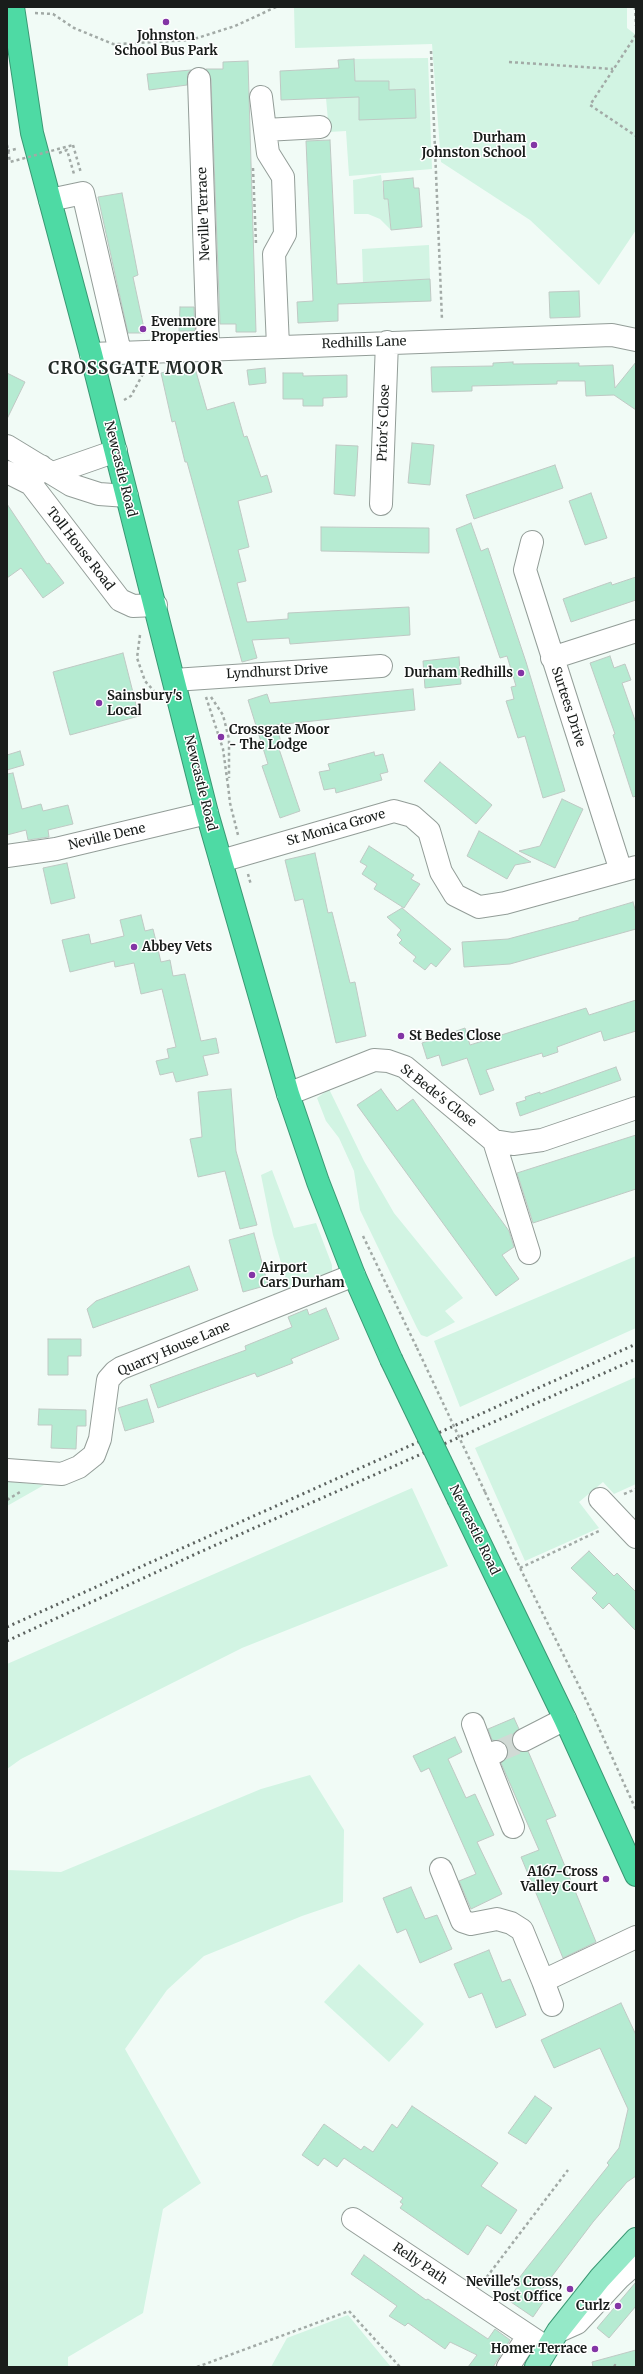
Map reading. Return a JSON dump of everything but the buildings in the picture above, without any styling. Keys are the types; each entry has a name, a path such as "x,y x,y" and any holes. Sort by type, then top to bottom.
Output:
{"highway":[{"name":"Newcastle Road","path":"13,7 32,133 156,606 207,813 288,1094 318,1182 354,1275 391,1359 565,1719 636,1875"}],"main road":[{"path":"536,2367 552,2340 600,2278 636,2240"}],"street":[{"name":"Neville Terrace","path":"199,79 208,348"},
{"path":"261,97 268,153 283,177 286,234 274,254 278,346"},
{"path":"265,130 320,127"},
{"path":"50,200 83,193 120,352"},
{"name":"Redhills Lane","path":"91,354 208,348 612,335 636,340"},
{"name":"Prior's Close","path":"381,504 387,342"},
{"name":"Toll House Road","path":"7,446 42,475 120,600 133,606 156,606"},
{"path":"7,472 42,475 116,451"},
{"name":"Toll House Road","path":"42,475 99,494 127,496"},
{"name":"Surtees Drive","path":"532,542 525,570 552,658 629,869"},
{"path":"552,658 636,631"},
{"name":"Lyndhurst Drive","path":"174,680 198,677 381,666"},
{"name":"St Monica Grove","path":"220,861 394,811 412,816 429,831 441,872 455,895 479,907 505,903 629,869"},
{"name":"Neville Dene","path":"7,856 56,850 207,813"},
{"name":"St Bede's Close","path":"288,1094 374,1060 388,1061 404,1067 494,1141"},
{"path":"529,1253 494,1141 513,1144 542,1140 636,1108"},
{"name":"Quarry House Lane","path":"7,1470 62,1474 79,1467 94,1455 100,1439 108,1380 114,1372 121,1368 354,1275"},
{"path":"600,1499 636,1537"},
{"path":"524,1740 565,1719"},
{"path":"473,1724 490,1754 513,1827"},
{"path":"441,1869 462,1921 471,1924 497,1918 511,1923 522,1930 552,2005"},
{"path":"543,1981 636,1937"},
{"name":"Relly Path","path":"353,2219 528,2336 552,2340"},
{"path":"552,2340 577,2323 619,2278 636,2263"},
{"path":"508,2367 528,2336"}],"path":[{"path":"34,13 53,14 74,28 113,44 119,44 191,40 235,26 276,7"},
{"path":"635,7 636,26"},
{"path":"636,36 590,105 636,136"},
{"path":"431,51 443,341"},
{"path":"509,62 614,69"},
{"path":"7,145 10,162 73,145 83,177"},
{"path":"7,151 17,149"},
{"path":"59,153 67,150 75,180"},
{"path":"253,166 256,245"},
{"path":"123,402 131,396 148,364 147,351"},
{"path":"141,630 137,658 145,682 159,696"},
{"path":"198,677 213,714 223,749 230,804 244,854"},
{"path":"198,677 224,715 229,739 228,786"},
{"path":"361,1233 417,1348 520,1568 588,1704 636,1810"},
{"path":"520,1568 602,1530 616,1516"},
{"path":"470,2298 568,2170"},
{"path":"197,2367 349,2311 400,2367"}],"green space":[{"name":"Durham Johnston School","path":"294,7 627,7 627,28 636,35 636,230 599,285 530,220 441,162 432,44 295,48"},
{"path":"428,58 432,169 349,176 346,131 329,132 326,98 339,98 355,82 354,59"},
{"path":"381,175 384,199 388,199 391,230 380,219 368,214 354,214 353,180"},
{"path":"429,245 430,279 363,283 362,249"},
{"path":"329,1089 364,1161 394,1213 463,1298 445,1311 455,1322 427,1337 421,1335 417,1328 360,1210 354,1171 339,1138 326,1121 317,1098"},
{"path":"272,1170 294,1228 316,1223 332,1265 332,1273 290,1294 273,1235 261,1175"},
{"path":"636,1256 636,1328 460,1407 434,1341"},
{"path":"636,1377 636,1484 614,1494 603,1482 579,1502 599,1528 525,1561 475,1448"},
{"path":"7,1481 12,1482 44,1485 7,1506"},
{"path":"412,1488 448,1566 242,1648 21,1759 7,1769 7,1664"},
{"path":"310,1775 344,1830 343,1902 302,1916 204,1956 167,1990 125,2049 201,2183 163,2209 143,2313 68,2357 68,2367 7,2367 7,1870 61,1872 261,1789"},
{"path":"359,1964 424,2024 389,2062 324,2002"},
{"path":"348,2315 391,2367 271,2367 287,2338"}],"tunnel":[{"path":"496,1752 524,1740"}],"railway":[{"path":"7,1627 636,1344"},
{"path":"7,1641 200,1552 636,1359"}],"place":[{"name":"Johnston School Bus Park","path":"166,22"},
{"name":"Durham Johnston School","path":"534,145"},
{"name":"Evenmore Properties","path":"143,329"},
{"name":"Durham Redhills","path":"521,673"},
{"name":"Sainsbury's Local","path":"99,703"},
{"name":"Crossgate Moor - The Lodge","path":"221,737"},
{"name":"Abbey Vets","path":"134,947"},
{"name":"St Bedes Close","path":"401,1036"},
{"name":"Airport Cars Durham","path":"252,1275"},
{"name":"A167-Cross Valley Court","path":"606,1879"},
{"name":"Neville's Cross, Post Office","path":"570,2289"},
{"name":"Curlz","path":"618,2306"},
{"name":"Homer Terrace","path":"595,2349"}],"district":[{"name":"CROSSGATE MOOR","path":"136,369"}]}
